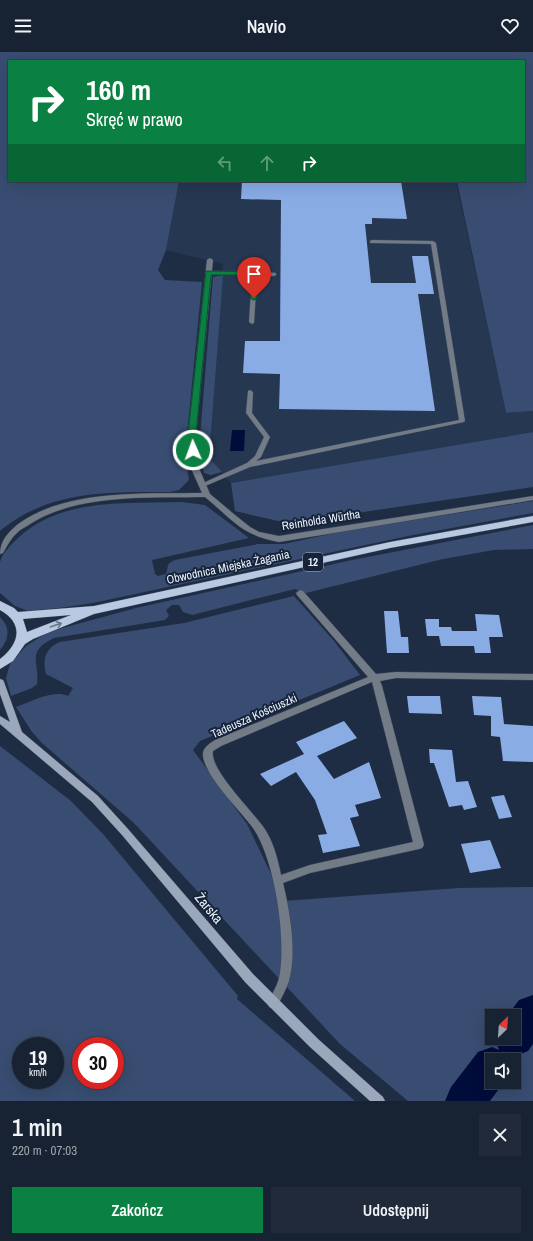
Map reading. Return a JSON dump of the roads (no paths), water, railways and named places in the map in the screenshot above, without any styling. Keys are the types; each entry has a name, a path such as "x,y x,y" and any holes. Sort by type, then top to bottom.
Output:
{"main road":[{"name":"Obwodnica Miejska Żagania","path":"17,616 94,610 390,545 533,519"},
{"path":"0,605 17,616 22,628 21,641"},
{"name":"Obwodnica Miejska Żagania","path":"21,641 41,631 73,620 94,610"},
{"name":"12","path":"0,665 12,655 21,641"}],"street":[{"path":"0,551 3,540 31,518 64,505 110,498 207,495 194,466 192,434 210,260"},
{"name":"Reinholda Würtha","path":"207,495 247,530 262,537 279,539 533,498"},
{"path":"278,880 310,869 420,845 378,686 374,678 300,593"},
{"name":"Tadeusza Kościuszki","path":"272,1003 280,989 286,966 286,939 278,880 270,851 262,834 213,770 207,756 209,749 218,743 374,678 396,675 533,677"},
{"path":"0,682 18,734"},
{"name":"Żarska","path":"0,719 95,799 272,1003 376,1099"}],"lane":[{"path":"203,485 248,465 462,421 433,243 372,242"},
{"path":"208,273 274,274"},
{"path":"252,322 255,273"},
{"path":"248,465 258,457 267,437 249,413 250,392"}],"waterway":[{"path":"521,1029 533,1013"},
{"path":"465,1101 485,1075"}]}
